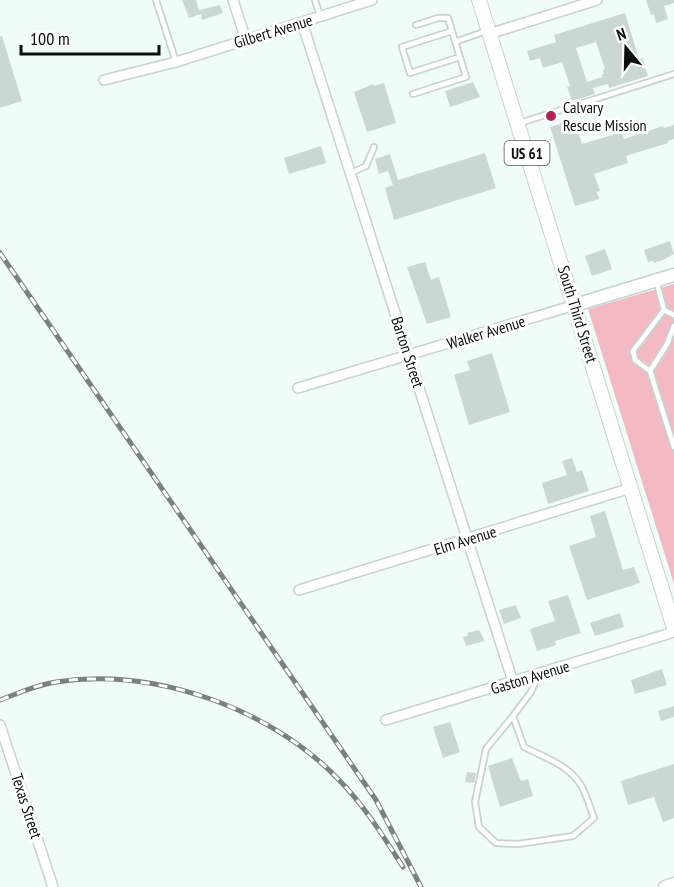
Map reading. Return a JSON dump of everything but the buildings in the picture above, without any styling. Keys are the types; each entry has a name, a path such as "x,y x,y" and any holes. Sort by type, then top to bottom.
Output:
{"main road":[{"name":"South Third Street","path":"479,0 674,630"}],"street":[{"path":"233,0 246,40"},
{"name":"Gilbert Avenue","path":"104,81 176,62 372,0"},
{"path":"489,32 569,4 597,0"},
{"name":"Barton Street","path":"302,22 513,682"},
{"name":"Walker Avenue","path":"298,388 674,274"},
{"name":"Elm Avenue","path":"299,590 468,540 631,488"},
{"name":"Gaston Avenue","path":"386,720 674,630"},
{"name":"Texas Street","path":"0,725 53,887"},
{"path":"665,887 674,884"}],"lane":[{"path":"156,0 176,62"},
{"path":"315,0 320,16"},
{"path":"414,94 466,77 447,18 438,18 416,25"},
{"path":"452,32 402,47 410,73 460,57"},
{"path":"455,42 489,32"},
{"path":"518,124 674,74"},
{"path":"351,173 366,166 375,147"},
{"path":"656,280 664,310 674,315"},
{"path":"664,310 633,351 635,360 650,371 674,447"},
{"path":"650,371 667,344 674,326"},
{"path":"513,716 524,747 574,775 582,787 594,818 573,836 518,844 496,843 479,826 475,802 486,750 531,692 539,674"}],"shaded area":[{"path":"674,284 674,584 588,309"}],"railway":[{"path":"0,253 376,800 421,887"},
{"path":"0,700 56,682 93,679 132,681 170,687 208,698 245,713 279,732 310,754 338,779 365,810 403,867"}],"place":[{"name":"Calvary Rescue Mission","path":"551,116"}]}
